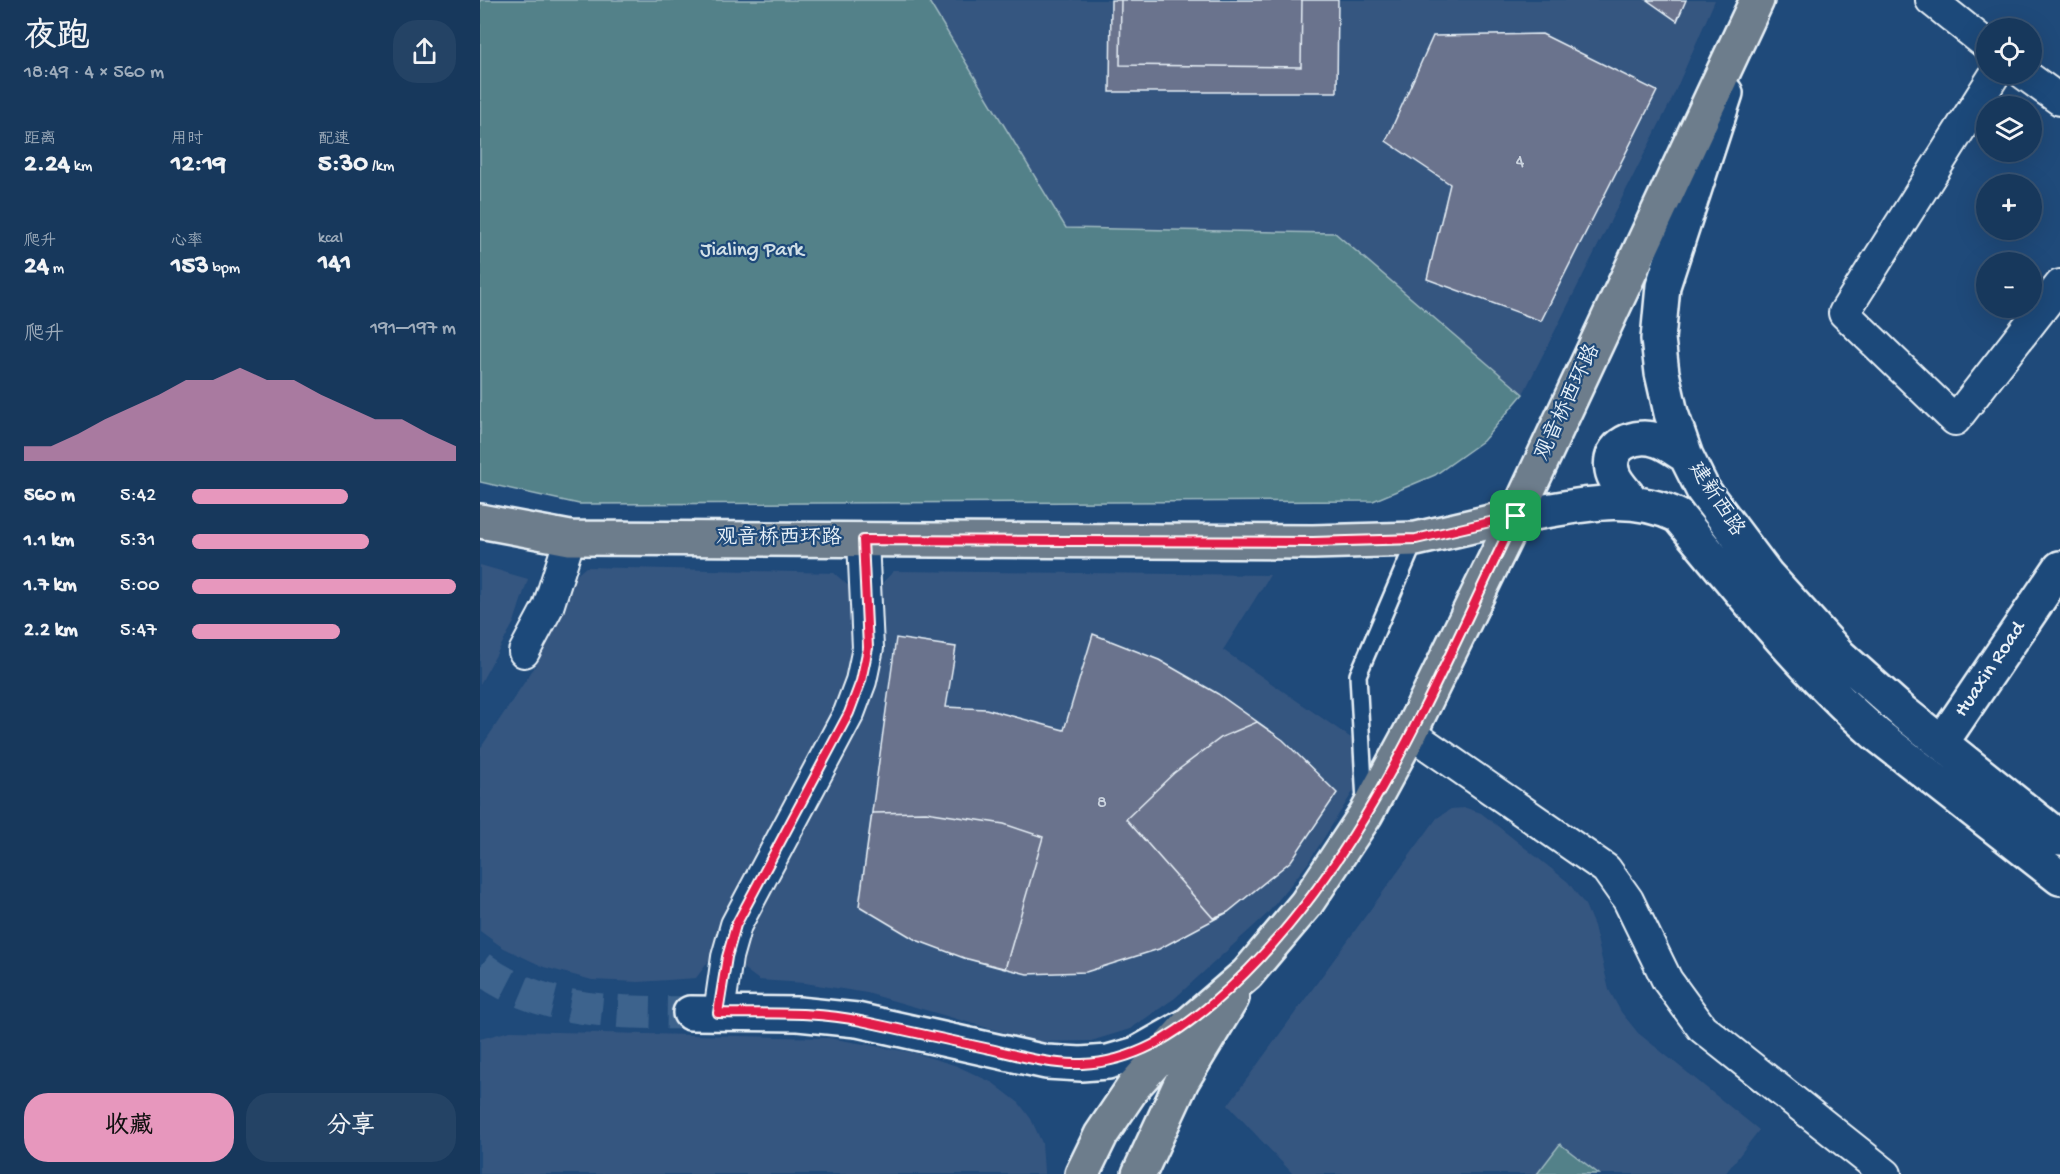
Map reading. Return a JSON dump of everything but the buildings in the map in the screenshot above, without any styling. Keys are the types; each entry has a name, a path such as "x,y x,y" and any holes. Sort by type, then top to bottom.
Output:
{"main road":[{"name":"建新西路","path":"1756,2 1663,286 1658,339 1662,373 1671,413 1686,456 1703,490 1766,574 1804,618 1873,687 2060,838"},
{"name":"观音桥西环路","path":"480,521 570,538 1313,542 1416,539 1516,516 1756,2"},
{"path":"1633,502 1612,472 1611,459 1618,447 1628,440 1643,437 1658,440 1686,456"},
{"name":"建新西路","path":"1516,516 1610,502 1633,502 1658,506 1678,516 1783,642 1848,709 1876,734 2060,878"},
{"path":"1138,1174 1182,1081 1247,974 1306,904 1366,814 1410,733 1516,516"},
{"name":"Huaxin Road","path":"1942,742 2059,568"},
{"path":"1082,1174 1101,1135 1134,1086 1189,1024 1247,974"},
{"path":"704,1013 798,1014 858,1020 1046,1062 1081,1064 1108,1062 1136,1054 1189,1024"}],"street":[{"path":"1931,0 1976,36"},
{"path":"1989,84 1844,313 1955,420 2060,285"},
{"path":"2038,84 2060,100"},
{"path":"524,652 548,607 570,538"},
{"path":"704,1013 727,957 736,925 849,713 861,681 868,648 863,540"},
{"path":"1410,733 1606,869 1628,900 1666,980 1702,1028 1886,1174"}],"lane":[{"path":"1366,814 1358,675 1416,539"}],"shaded area":[{"name":"Jialing Park","path":"480,0 1715,0 1670,103 1523,394 1483,441 1435,475 1373,501 579,504 480,482"},
{"path":"480,565 528,579 514,622 480,684"},
{"path":"586,567 834,573 852,589 854,644 849,677 837,708 725,924 711,958 696,978 639,982 592,980 544,967 502,947 480,931 480,749 536,665 562,613 573,578"},
{"path":"894,571 1270,575 1223,650 1354,740 1356,787 1308,863 1267,914 1175,998 1130,1029 1091,1041 1036,1042 867,993 805,983 759,980 739,965 749,927 880,645 881,584"},
{"path":"1466,808 1481,813 1568,882 1585,905 1594,926 1609,990 1621,1012 1638,1033 1759,1130 1725,1174 1293,1174 1228,1105 1437,818 1451,809"},
{"path":"510,1031 829,1038 915,1053 957,1066 993,1083 1019,1103 1031,1119 1042,1143 1044,1174 480,1174 480,1039"}],"green space":[{"name":"Jialing Park","path":"480,0 928,0 1066,228 1335,233 1523,394 1483,441 1435,475 1373,501 579,504 480,482"},
{"path":"1560,1144 1599,1174 1537,1174"}],"tunnel":[{"path":"480,967 528,994 554,1002 607,1010 690,1013"}],"route":[{"path":"1516,516 1410,733 1366,814 1306,904 1247,974 1189,1024 1160,1043 1136,1054 1108,1062 1081,1064 1046,1062 858,1020 798,1014 718,1013 727,957 736,925 849,713 861,681 868,648 863,540 1313,542 1416,539 1516,516"}]}
